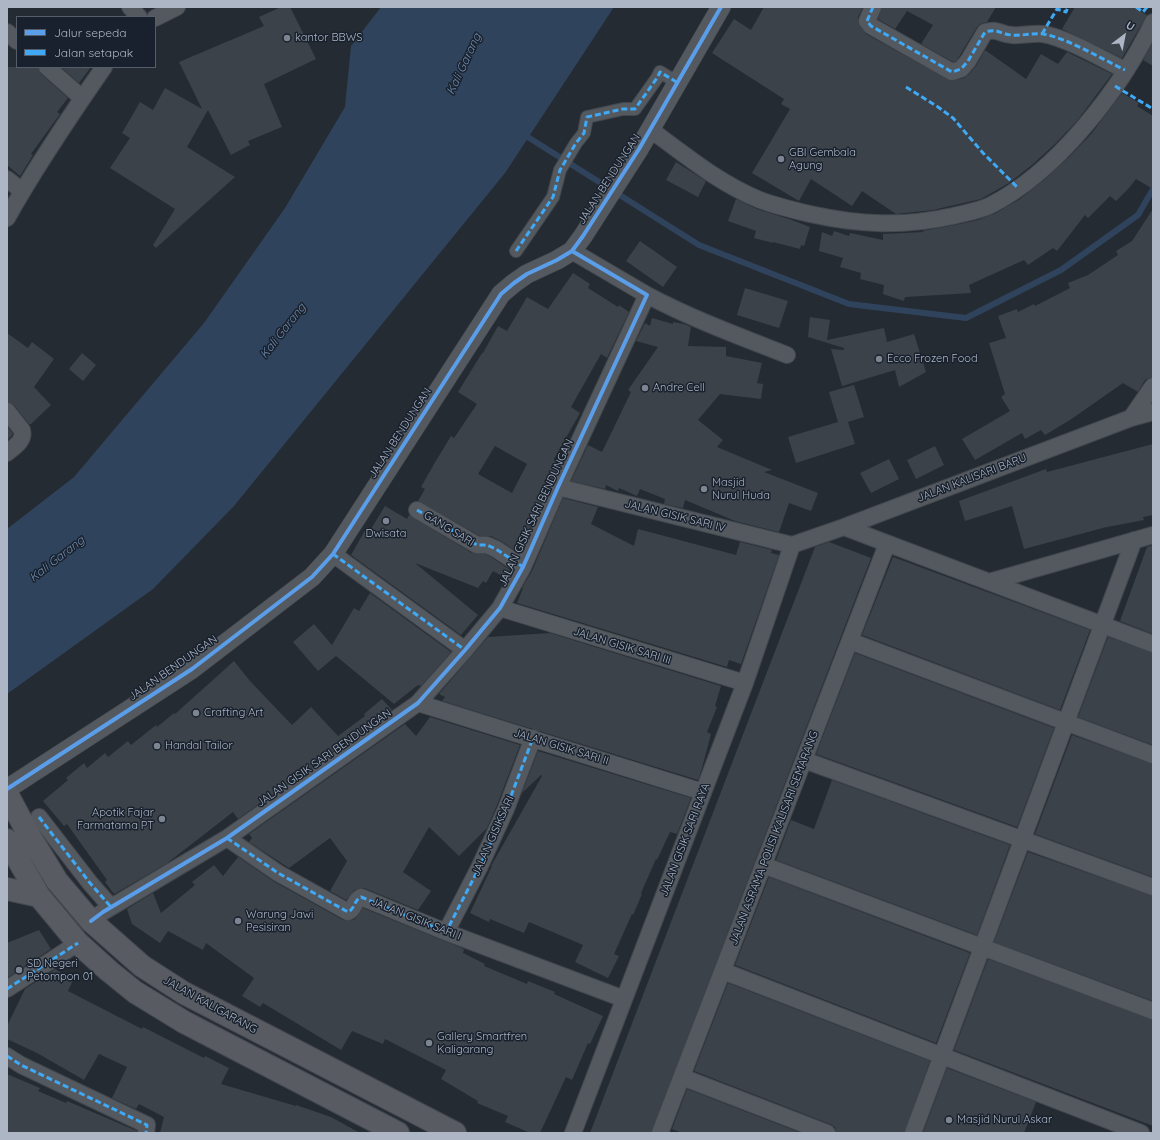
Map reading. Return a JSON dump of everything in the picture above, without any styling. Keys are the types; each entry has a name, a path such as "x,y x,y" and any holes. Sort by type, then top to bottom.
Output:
{"highway":[{"name":"JALAN KALIGARANG","path":"7,794 29,835 57,881 91,921 142,966 184,993 242,1024 455,1133"},
{"path":"7,840 39,896 78,943 135,992 184,1022 398,1133"},
{"path":"7,889 39,896"},
{"path":"233,1048 242,1024"}],"street":[{"path":"130,7 138,16"},
{"path":"156,18 177,7"},
{"name":"JALAN BENDUNGAN","path":"7,789 192,669 312,577 333,554 501,294 527,274 572,251 583,236 651,130 721,7"},
{"path":"874,7 867,21 871,26 952,72 961,69 968,61 985,32 993,29 1013,35 1029,34 1050,36 1068,42 1125,70"},
{"path":"651,130 714,176 759,199 788,209 838,220 861,223 903,224 972,212 988,206 1018,188 1068,145 1089,120 1125,70 1153,22"},
{"path":"7,32 16,39"},
{"path":"48,68 82,98"},
{"path":"7,218 22,191 82,98 103,68"},
{"path":"516,251 553,197 560,170 584,133 587,117 623,109 635,108 660,72 678,83"},
{"path":"7,179 22,191"},
{"path":"572,251 677,311 787,355"},
{"name":"JALAN GISIK SARI BENDUNGAN","path":"91,921 111,907 227,838 418,703 500,608 523,567 558,487 647,295"},
{"path":"1131,418 1153,386"},
{"path":"7,411 22,430 23,434 19,443 7,453"},
{"name":"JALAN KALISARI BARU","path":"792,545 844,527 1131,418 1153,412"},
{"name":"JALAN GISIK SARI IV","path":"558,487 792,545"},
{"name":"GANG SARI","path":"417,510 477,545 487,545 500,551 523,567"},
{"path":"844,527 1153,644"},
{"path":"988,582 1153,535"},
{"path":"913,1133 1134,540"},
{"name":"JALAN ASRAMA POLISI KALISARI SEMARANG","path":"660,1133 888,544"},
{"name":"JALAN GISIK SARI RAYA","path":"573,1133 744,683 792,545"},
{"path":"333,554 465,650"},
{"name":"JALAN GISIK SARI III","path":"500,608 744,683"},
{"path":"850,641 1153,755"},
{"name":"JALAN GISIK SARI II","path":"418,703 703,792"},
{"name":"JALAN GISIKSARI","path":"446,932 479,868 506,809 533,738"},
{"path":"804,760 1153,886"},
{"path":"39,817 90,883 111,907"},
{"name":"JALAN GISIK SARI I","path":"227,838 278,873 348,912 351,910 358,898 361,897 446,932 624,999"},
{"path":"764,865 1153,1011"},
{"path":"7,989 78,943"},
{"path":"723,971 1141,1133"},
{"path":"7,1056 21,1065 147,1125 146,1133"},
{"path":"682,1077 827,1133"}],"water":[{"name":"Kali Garang","path":"381,7 614,7 505,173 234,506 153,589 7,694 7,529 74,477 204,323 285,208 345,107 351,46"}],"building":[{"path":"281,7 290,7 316,59 264,84 282,127 248,141 250,145 231,155 208,110 187,147 235,177 156,248 153,245 175,209 110,168 130,138 122,133 140,102 153,110 165,88 202,109 179,62 264,26 259,17"},
{"path":"764,7 863,7 858,17 858,23 866,34 951,81 964,78 968,75 976,66 985,50 1026,79 1041,54 1058,64 1067,52 1112,74 1077,121 1055,144 1009,183 981,199 933,210 896,214 862,191 852,206 811,179 799,201 752,173 790,109 781,104 784,99 712,53 734,19 751,30"},
{"path":"882,7 996,7 987,22 980,24 977,27 956,61 953,62 921,44 933,25 907,11 895,29 878,19"},
{"path":"1075,7 1133,7 1147,15 1122,58 1062,29"},
{"path":"1153,42 1153,66 1143,60"},
{"path":"7,67 38,68 41,74 68,98 57,112 60,114 31,154 33,155 20,176 7,165"},
{"path":"62,68 90,68 79,83"},
{"path":"1122,93 1139,103 1137,106 1153,116 1153,189 1136,179 1116,201 1110,196 1088,218 1085,215 1057,251 1053,248 1028,265 1024,260 969,285 971,293 905,297 904,301 883,294 884,285 860,279 861,273 840,267 843,258 819,251 822,232 832,236 834,231 849,236 850,233 883,240 883,234 924,232 922,231 978,220 994,214 1020,199 1068,158 1092,133"},
{"path":"676,162 706,181 698,197 666,180"},
{"path":"736,199 757,209 810,227 804,246 801,245 800,249 754,238 756,231 728,221"},
{"path":"1153,209 1153,377 1145,380 1138,392 1123,383 1070,420 1045,435 1041,430 1025,439 1022,433 975,460 962,439 1010,411 1001,397 1005,394 989,343 1006,338 998,316 1017,309 1018,312 1034,304 1035,306 1070,288 1068,283 1088,275 1118,255 1116,251 1132,241"},
{"path":"640,241 677,267 663,287 626,261"},
{"path":"573,273 590,284 588,288 618,307 619,305 629,312 607,358 601,354 571,407 580,413 554,459 559,462 519,553 491,536 480,536 418,501 425,489 421,487 451,436 454,438 477,404 458,392 498,326 507,331 527,297 548,309","holes":["495,446 527,464 512,493 478,474"]},
{"path":"745,288 788,301 779,328 737,315"},
{"path":"810,317 830,320 827,340 884,328 887,342 914,334 926,372 899,387 895,370 842,386 831,349 844,350 844,348 808,337"},
{"path":"652,318 673,324 673,322 684,324 691,327 688,346 726,347 726,356 762,363 757,383 763,384 761,399 720,394 698,420 723,440 717,447 772,470 764,472 818,493 811,511 789,503 779,532 735,521 685,500 683,508 664,504 665,499 640,489 637,496 619,488 618,491 606,485 605,489 571,481 588,445 602,452 631,392 628,390 658,347 636,341 645,323 650,326"},
{"path":"7,333 28,348 32,342 54,359 34,387 51,405 31,424 29,424 14,405 7,402"},
{"path":"82,353 96,365 83,381 69,369"},
{"path":"854,385 864,417 848,422 855,444 796,463 788,437 838,422 829,392"},
{"path":"7,426 13,434 7,441"},
{"path":"1153,444 1153,515 1143,517 1144,520 1102,528 1024,549 1012,506 965,521 959,501 1046,469 1047,472"},
{"path":"935,446 944,465 916,479 907,460"},
{"path":"889,459 899,479 871,493 860,473"},
{"path":"563,498 598,507 591,524 634,546 638,529 736,555 740,542 772,550 771,553 779,555 741,664 729,660 727,667 517,603 522,588 532,571"},
{"path":"385,506 407,519 409,515 472,553 485,554 510,570 506,578 493,571 486,583 483,581 478,588 415,563 478,615 461,635 351,555 367,527 371,529"},
{"path":"829,542 871,558 651,1133 590,1133 815,547"},
{"path":"1153,545 1153,634 1120,621 1147,547"},
{"path":"893,557 1090,630 1060,710 862,635"},
{"path":"370,593 451,652 421,686 418,685 394,704 336,656 318,671 293,642 314,624 332,645 354,608 359,611"},
{"path":"550,633 721,686 715,706 717,707 707,732 711,734 698,780 442,701 445,697 439,694 488,637"},
{"path":"1108,637 1153,653 1153,745 1078,717"},
{"path":"855,653 1054,728 1017,827 816,754"},
{"path":"234,661 250,681 292,725 311,707 338,736 365,716 364,714 382,699 392,710 238,819 233,812 166,864 114,894 105,882 107,880 67,824 64,826 43,801 68,780 66,778 84,763 87,768 105,753 108,757 128,741 131,745 156,725 157,727 174,713 175,714"},
{"path":"430,717 520,745 487,828 459,856 429,827 403,872 431,891 418,910 364,888 354,890 346,900 330,891 347,861 330,838 289,868 249,842 252,838 249,834 405,724 416,736"},
{"path":"1072,735 1153,764 1153,877 1035,834"},
{"path":"538,751 691,798 677,834 670,832 657,860 656,859 633,915 632,914 614,954 619,956 608,978 575,962 583,945 529,922 524,933 490,919 489,922 470,913 491,866 542,776 541,775 522,793"},
{"path":"832,780 1010,845 977,935 776,860 791,820 814,829"},
{"path":"1028,852 1153,896 1153,1001 994,942"},
{"path":"238,857 273,881 343,920 349,921 355,919 363,908 464,949 463,953 485,964 484,966 527,984 528,981 555,992 554,994 603,1016 590,1044 588,1043 572,1080 566,1077 540,1133 530,1133 505,1122 508,1116 477,1103 478,1101 441,1079 446,1070 385,1039 383,1044 352,1031 341,1050 263,1003 260,1007 242,996 254,978 206,943 203,950 168,931 160,943 132,924 127,909 153,893 161,913 195,885 192,882 214,865 223,876"},
{"path":"769,877 970,953 936,1043 735,965"},
{"name":"SD Negeri Petompon 01","path":"39,930 51,949 7,978 7,943"},
{"path":"988,959 1153,1020 1153,1126 954,1050"},
{"path":"55,969 73,980 68,991 142,1029 143,1027 204,1058 205,1056 229,1068 221,1084 296,1105 331,1117 360,1133 160,1133 164,1117 139,1104 136,1109 112,1098 127,1067 99,1054 84,1080 37,1053 7,1039 7,1026 25,989"},
{"path":"728,983 930,1061 904,1133 836,1133 835,1127 830,1124 694,1071"},
{"path":"947,1068 1036,1102 1024,1133 923,1133"},
{"path":"7,1074 40,1088 38,1091 66,1103 67,1101 137,1131 137,1133 7,1133"},
{"path":"687,1089 801,1133 683,1133 672,1129"}],"waterway":[{"path":"523,134 699,245 849,304 966,318 1061,270 1138,215 1153,189"}],"marked path":[{"path":"873,7 867,21 871,26 952,72 961,69 968,61 985,32 989,31 1012,35 1043,34 1052,36 1084,49 1125,70"},
{"path":"1042,34 1057,9 1066,12 1068,7"},
{"path":"1136,7 1143,12 1147,7"},
{"path":"516,251 553,197 560,170 576,143 584,133 587,117 623,109 635,109 660,72 678,83"},
{"path":"1115,86 1153,109"},
{"path":"906,87 953,118 983,153 1018,188"},
{"path":"417,510 477,545 487,545 496,549 523,567"},
{"path":"333,554 465,650"},
{"path":"227,838 278,873 348,912 361,897 446,932 479,868 506,809 533,738"},
{"path":"39,817 90,883 111,907"},
{"path":"7,989 78,943"},
{"path":"7,1056 21,1065 147,1125 146,1133"}],"cycle path":[{"path":"7,789 192,669 312,577 333,554 501,294 527,274 572,251 583,236 639,149 721,7"},
{"path":"91,921 103,912 227,838 418,703 500,608 523,567 558,487 647,295 572,251"}],"place":[{"name":"kantor BBWS","path":"287,38"},
{"name":"GBI Gembala Agung","path":"781,159"},
{"name":"Ecco Frozen Food","path":"879,359"},
{"name":"Andre Cell","path":"645,388"},
{"name":"Masjid Nurul Huda","path":"704,489"},
{"name":"Dwisata","path":"386,521"},
{"name":"Crafting Art","path":"196,713"},
{"name":"Handal Tailor","path":"157,746"},
{"name":"Apotik Fajar Farmatama PT","path":"162,819"},
{"name":"Warung Jawi Pesisiran","path":"238,921"},
{"name":"SD Negeri Petompon 01","path":"19,970"},
{"name":"Gallery Smartfren Kaligarang","path":"429,1043"},
{"name":"Masjid Nurul Askar","path":"949,1120"}]}
